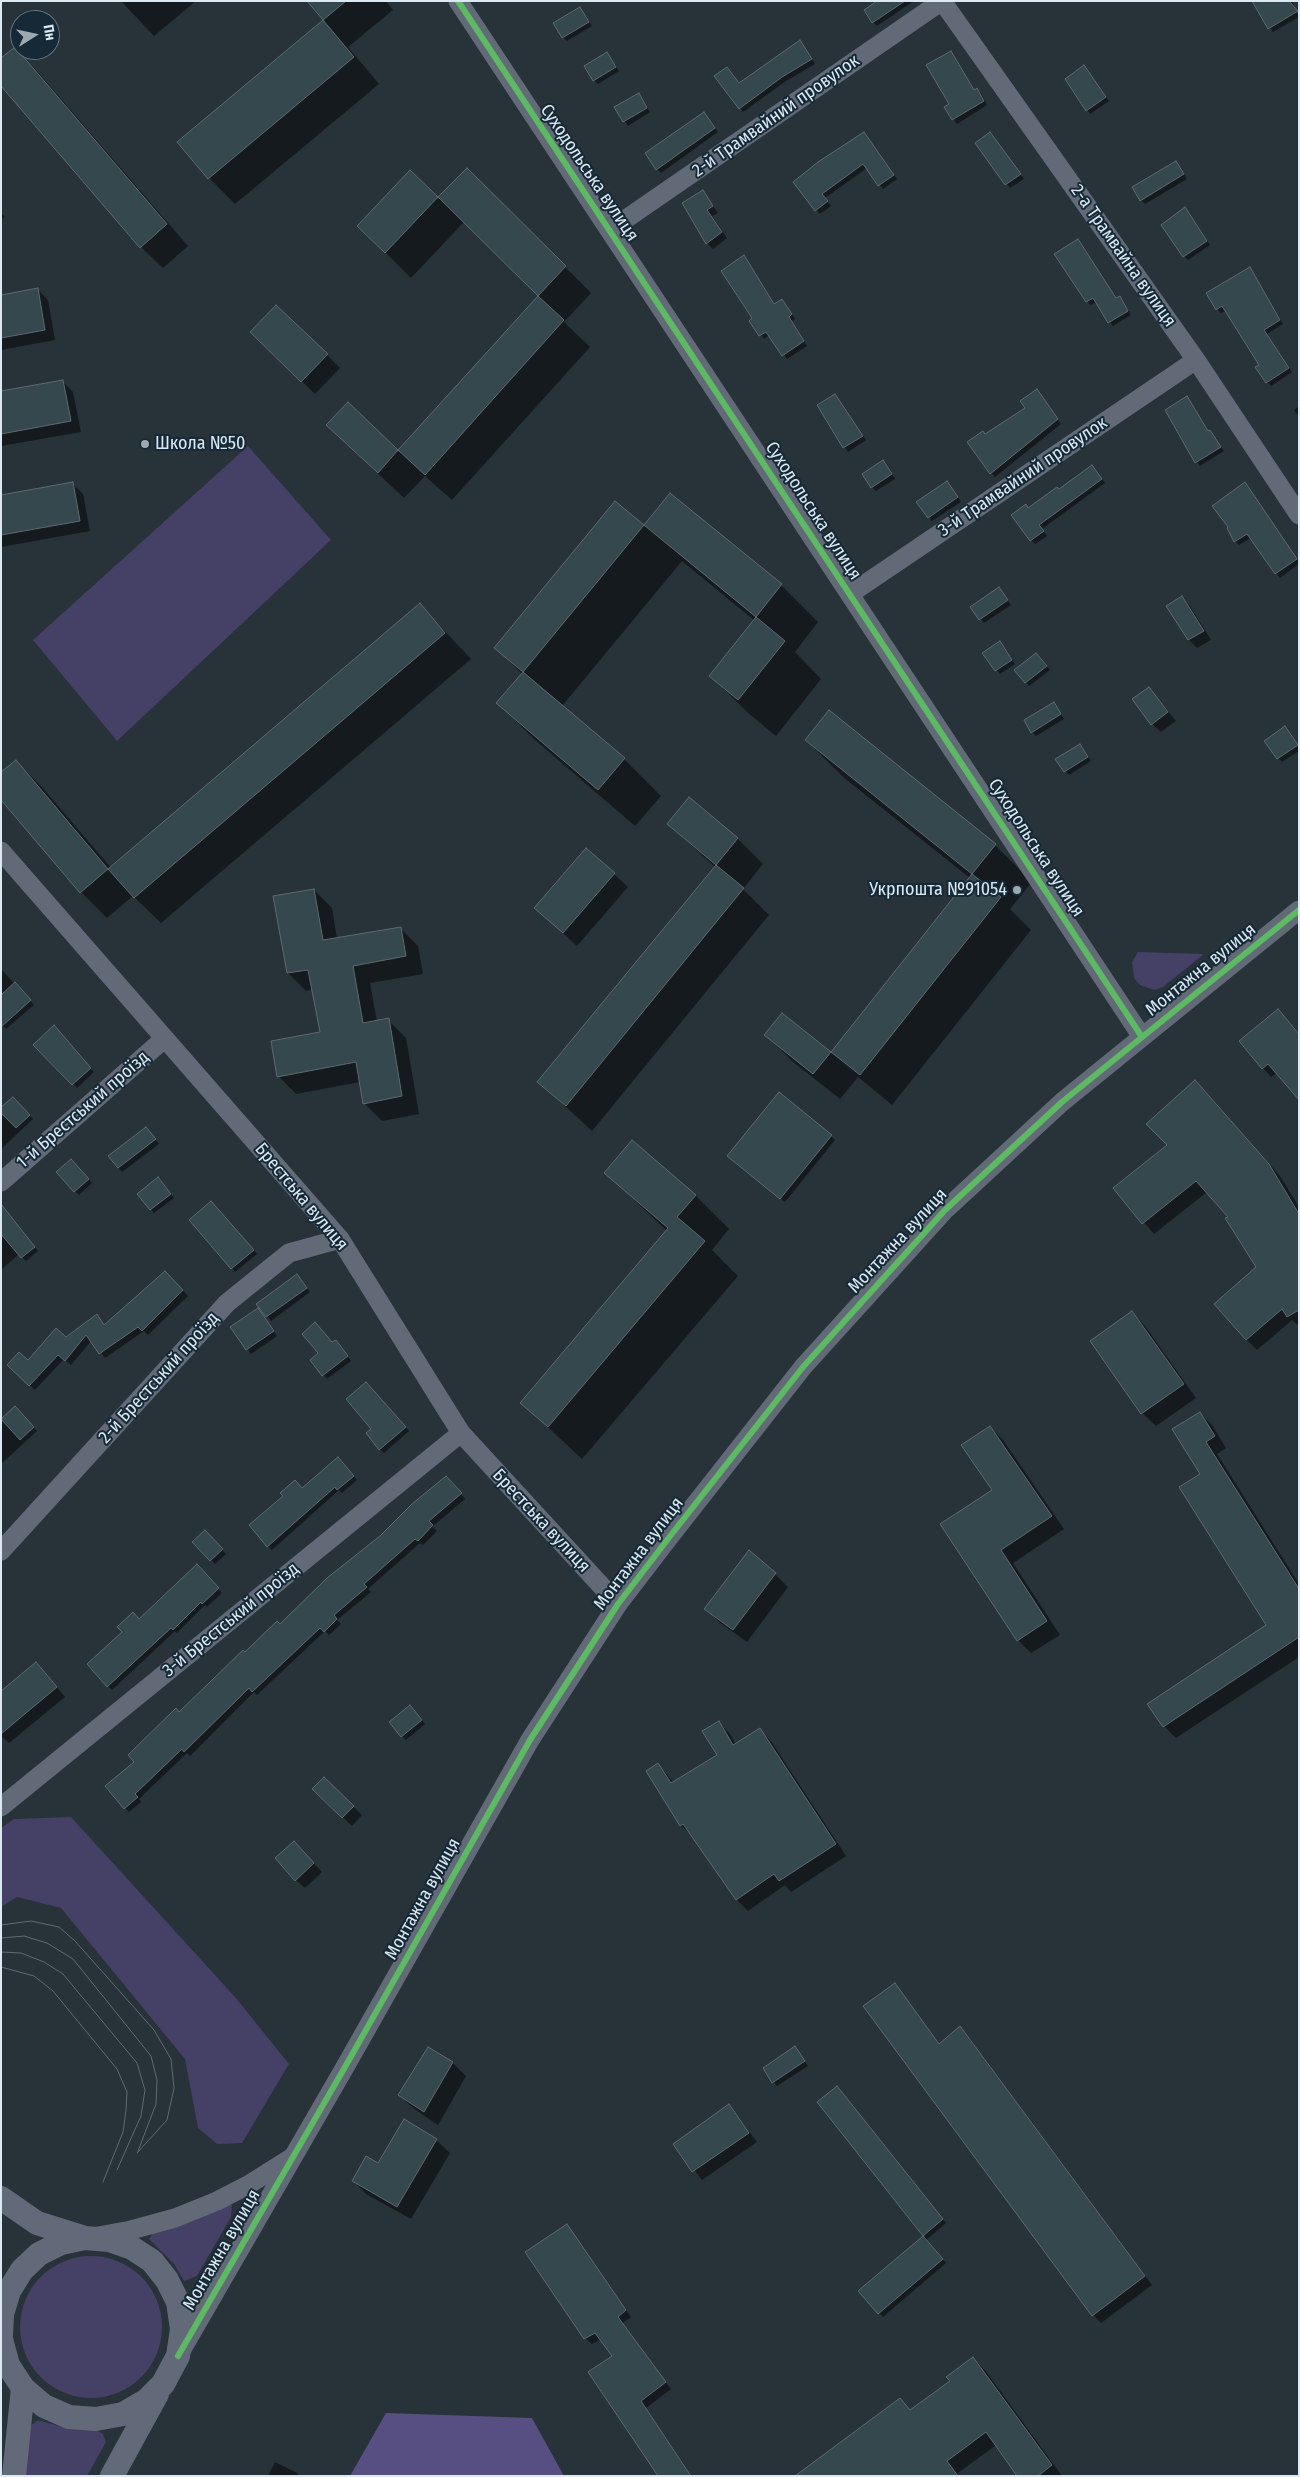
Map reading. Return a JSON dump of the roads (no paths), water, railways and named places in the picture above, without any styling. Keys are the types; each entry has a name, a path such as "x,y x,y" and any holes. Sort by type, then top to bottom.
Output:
{"main road":[{"path":"1,2198 37,2223 85,2238 109,2240 132,2248 152,2261 168,2280 178,2302 182,2329 178,2356 112,2476"},
{"path":"85,2238 61,2243 34,2260 22,2270 9,2291 2,2313 1,2337 8,2365 23,2388 44,2406 69,2417 96,2419 123,2414 147,2400 163,2384"},
{"path":"14,2476 23,2388"}],"street":[{"name":"Суходольська вулиця","path":"458,1 1142,1036"},
{"name":"2-й Трамвайний провулок","path":"610,230 942,1"},
{"name":"2-а Трамвайна вулиця","path":"942,1 1196,360 1299,515"},
{"name":"3-й Трамвайний провулок","path":"850,594 1196,360"},
{"name":"Брестська вулиця","path":"1,852 340,1240 461,1433 618,1604"},
{"name":"Монтажна вулиця","path":"178,2356 530,1740 618,1604 803,1367 946,1210 1062,1102 1299,910"},
{"name":"1-й Брестський проїзд","path":"1,1182 164,1039"},
{"name":"2-й Брестський проїзд","path":"1,1551 227,1303 289,1253 340,1240"},
{"name":"3-й Брестський проїзд","path":"1,1807 461,1433"},
{"path":"85,2238 131,2230 175,2218 217,2201 248,2185 294,2156"}],"tram line":[{"path":"1,1925 31,1921 59,1927 75,1941 154,2030 171,2059 174,2088 167,2120 137,2153"},
{"path":"1,1938 24,1936 47,1943 73,1959 151,2056 157,2080 156,2104 138,2151"},
{"path":"1,1952 21,1953 44,1962 63,1974 137,2063 145,2090 141,2116 117,2170"},
{"path":"1,1967 34,1976 53,1991 117,2069 127,2092 126,2110 123,2132 103,2182"}],"place":[{"name":"Школа №50","path":"145,444"},
{"name":"Укрпошта №91054","path":"1017,890"}]}
